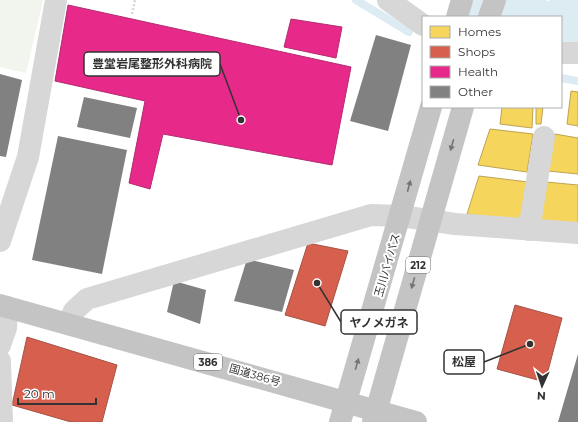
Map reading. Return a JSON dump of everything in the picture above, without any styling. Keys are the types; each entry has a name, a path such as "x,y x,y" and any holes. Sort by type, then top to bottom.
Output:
{"highway":[{"path":"457,16 462,0"},
{"path":"489,16 495,0"},
{"name":"玉川バイパス","path":"344,412 431,108"},
{"name":"212","path":"374,416 463,108"},
{"name":"国道386号","path":"2,307 68,324 344,412 416,422"}],"street":[{"path":"0,241 28,157 56,0"},
{"path":"388,0 422,24"},
{"path":"562,53 578,53"},
{"path":"529,230 544,137"},
{"path":"68,324 74,311 87,299 371,215 401,216 431,221 578,233"},
{"path":"0,345 6,328 2,307"},
{"path":"0,361 2,422"}],"path":[{"path":"132,14 134,0"}],"shaded area":[{"path":"0,0 43,0 26,73 0,67"}],"building: Homes":[{"path":"571,91 578,92 578,126 567,124"},
{"path":"502,108 533,108 532,128 500,124"},
{"path":"536,108 543,108 541,124 536,124"},
{"path":"490,129 533,134 527,172 478,165"},
{"path":"555,134 578,138 578,174 548,171"},
{"path":"479,176 528,182 521,222 467,214"},
{"path":"546,182 578,185 578,225 540,221"}],"building: Shops":[{"path":"308,243 348,251 325,326 285,315"},
{"path":"515,305 562,318 545,382 497,369"},
{"path":"27,337 117,365 102,422 71,422 12,405"}],"building: Health":[{"path":"68,5 351,67 332,165 163,134 150,189 129,183 145,101 55,81"},
{"path":"291,19 342,27 336,58 284,47"}],"building: Other":[{"path":"376,35 411,45 388,131 350,121"},
{"path":"0,74 22,80 6,157 0,156"},
{"path":"84,97 137,108 130,138 77,127"},
{"path":"58,136 127,150 102,274 32,260"},
{"path":"247,259 294,270 282,312 234,301"},
{"path":"174,281 206,290 200,324 167,312"},
{"path":"578,354 578,422 558,422"}],"waterway":[{"path":"356,0 409,32"},
{"path":"485,0 527,16"},
{"path":"562,21 578,22"},
{"path":"562,78 578,81"}],"place":[{"name":"豊堂岩尾整形外科病院","path":"241,120"},
{"name":"ヤノメガネ","path":"317,283"},
{"name":"松屋","path":"530,344"}]}
